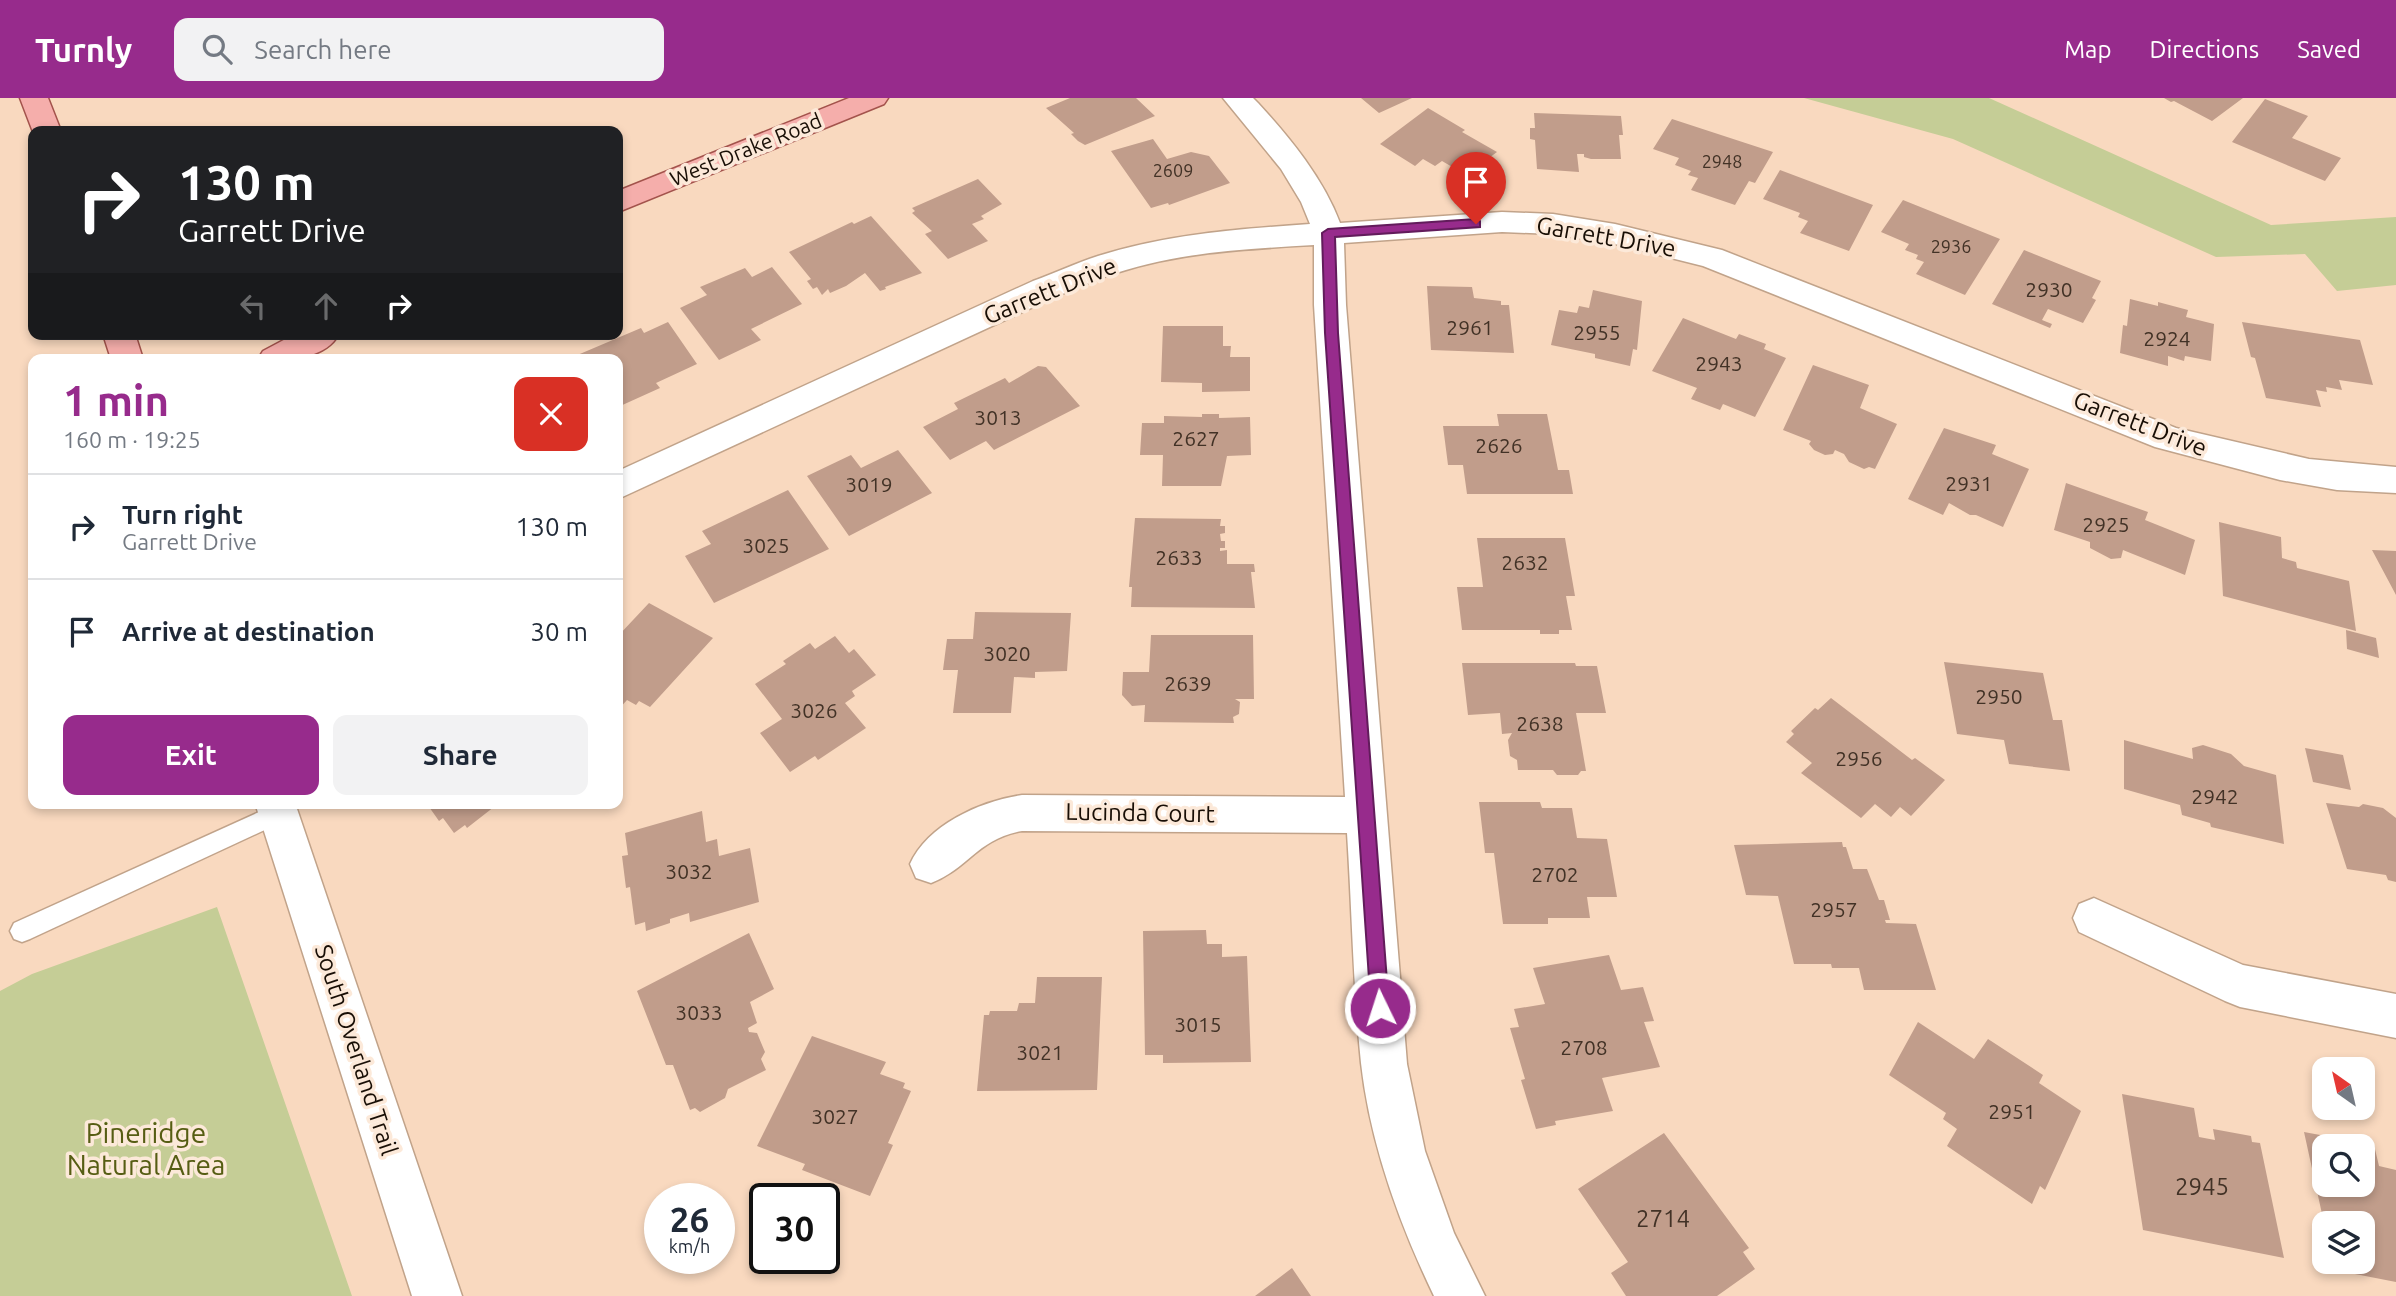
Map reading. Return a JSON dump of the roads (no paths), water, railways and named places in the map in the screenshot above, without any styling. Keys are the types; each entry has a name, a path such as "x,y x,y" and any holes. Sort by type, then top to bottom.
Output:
{"main road":[{"path":"34,98 45,126"},
{"name":"West Drake Road","path":"623,200 874,98"},
{"path":"284,354 311,340"}],"street":[{"path":"1237,98 1252,111 1285,152 1312,197 1328,233 1332,333 1384,1063 1402,1151 1434,1243 1460,1296"},
{"name":"Garrett Drive","path":"623,484 1044,289 1108,264 1175,247 1229,240 1502,222 1553,224 1615,234 1711,257 2167,438 2281,468 2363,480 2396,480"},
{"name":"South Overland Trail","path":"276,809 437,1296"},
{"name":"Lucinda Court","path":"931,864 970,831 1004,816 1042,810 1080,815 1366,815"},
{"path":"2094,918 2240,986 2396,1016"}],"lane":[{"path":"22,931 274,809"}],"park label":[{"name":"Pineridge Natural Area","path":"146,1149"}]}
